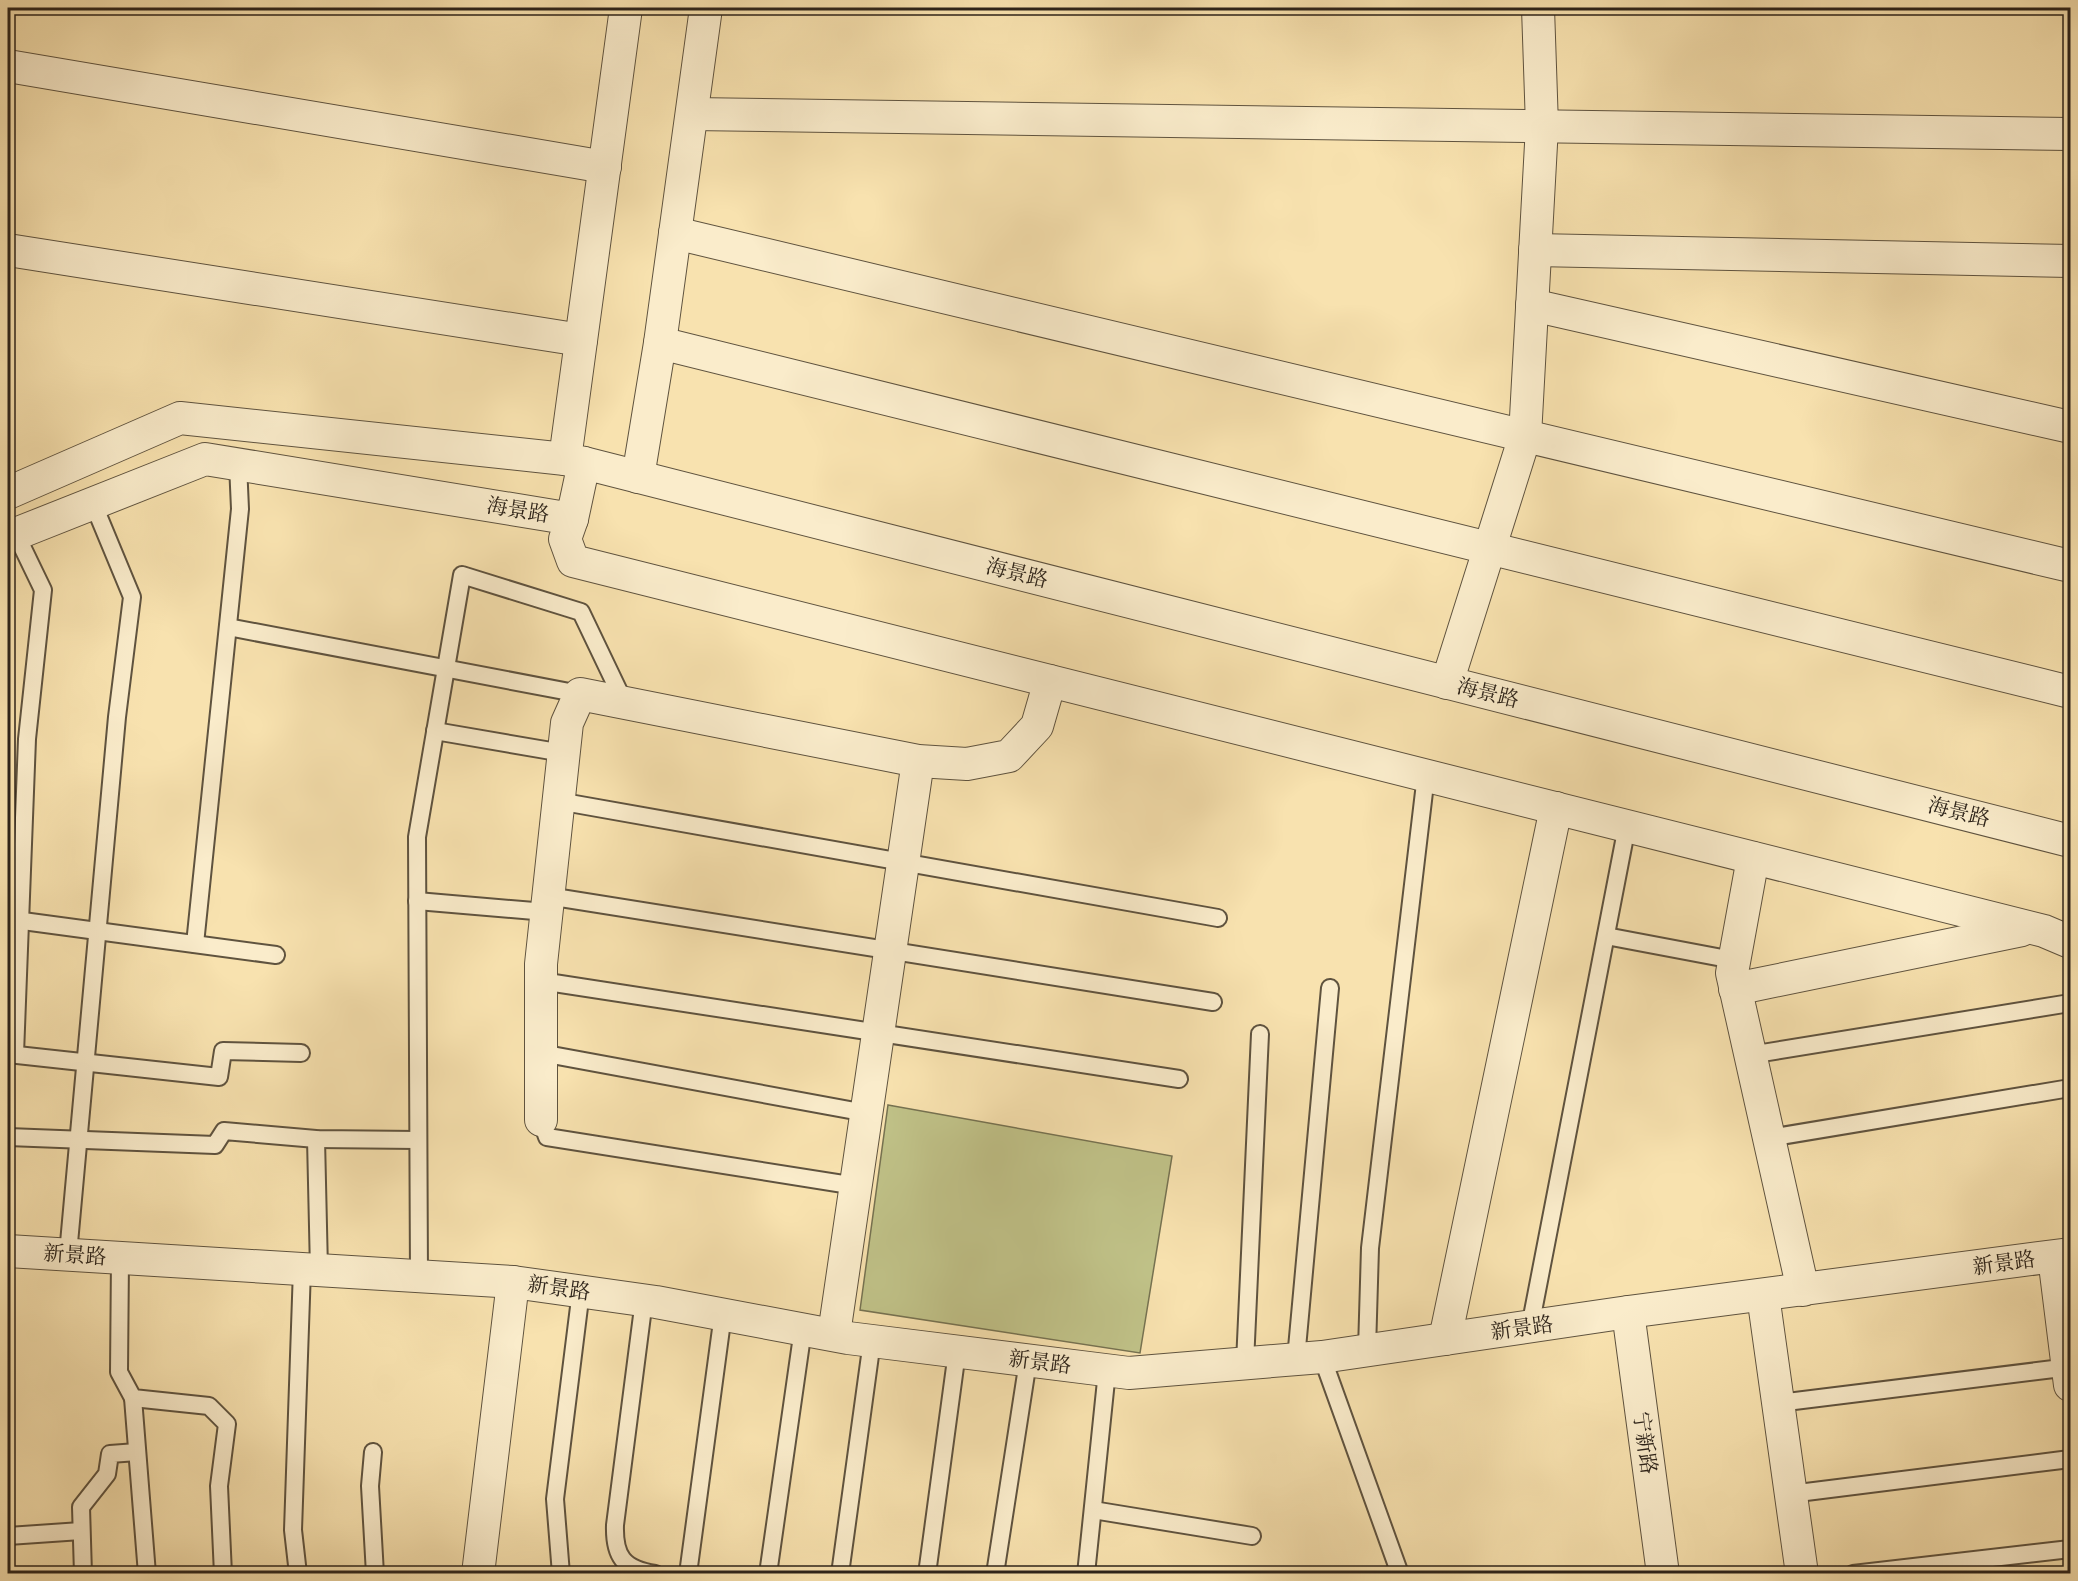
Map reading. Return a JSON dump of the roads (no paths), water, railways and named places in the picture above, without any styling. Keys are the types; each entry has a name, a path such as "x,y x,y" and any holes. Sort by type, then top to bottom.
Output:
{"street":[{"path":"8,493 180,418 575,461 581,340 626,8"},
{"path":"638,477 660,343 706,8"},
{"path":"1447,683 1525,436 1542,126 1538,8"},
{"path":"8,66 605,167"},
{"path":"692,114 2070,134"},
{"path":"675,233 2070,566"},
{"path":"8,250 581,340"},
{"path":"1535,250 2070,261"},
{"path":"1532,305 2070,427"},
{"path":"660,343 2070,692"},
{"name":"海景路","path":"12,535 205,459 572,519 575,461 2070,841"},
{"path":"572,519 565,539 573,561 2044,931 2070,942"},
{"path":"541,1120 541,981 547,904 567,723 580,694 918,761 967,764 1009,756 1037,726 1050,681"},
{"path":"834,1334 918,761"},
{"path":"1444,1339 1556,808"},
{"path":"1753,858 1734,974 1803,1290"},
{"path":"1734,974 2031,928"},
{"name":"新景路","path":"8,1251 513,1282 644,1300 872,1341 1129,1373 1309,1358 1628,1312 2062,1255"},
{"path":"2062,1255 2070,1373"},
{"path":"478,1574 513,1282"},
{"path":"1763,1295 1802,1574"},
{"name":"宁新路","path":"1628,1312 1663,1574"}],"lane":[{"path":"195,944 240,509 238,464"},
{"path":"68,1254 117,717 132,597 93,503"},
{"path":"12,535 43,590 27,739 14,920 11,1054 219,1077 223,1051 301,1053"},
{"path":"419,1276 417,837 462,575 581,612 624,702"},
{"path":"228,627 580,694"},
{"path":"435,731 563,753"},
{"path":"1367,1350 1370,1248 1426,776"},
{"path":"558,801 1218,918"},
{"path":"1530,1327 1627,826"},
{"path":"417,901 547,904 890,950 1213,1002"},
{"path":"14,920 276,955"},
{"path":"1606,936 1734,974"},
{"path":"541,981 1179,1079"},
{"path":"1330,988 1309,1358 1400,1574"},
{"path":"1750,1055 2070,1003"},
{"path":"1245,1364 1260,1034"},
{"path":"541,1053 866,1113"},
{"path":"1769,1138 2070,1088"},
{"path":"541,1120 547,1137 856,1186"},
{"path":"8,1137 215,1145 224,1131 316,1139 418,1140"},
{"path":"298,1574 293,1530 311,1269 316,1139"},
{"path":"120,1258 119,1372 133,1398 147,1574"},
{"path":"561,1574 555,1499 581,1291"},
{"path":"644,1300 615,1525 615,1543 624,1562 644,1572 655,1574"},
{"path":"688,1574 723,1314"},
{"path":"768,1574 803,1329"},
{"path":"840,1574 872,1341"},
{"path":"927,1574 957,1352"},
{"path":"995,1574 1028,1361"},
{"path":"1086,1574 1107,1371"},
{"path":"1778,1403 2070,1373"},
{"path":"133,1398 209,1406 227,1424 219,1486 223,1574"},
{"path":"83,1574 81,1507 107,1473 110,1454 137,1452"},
{"path":"373,1452 370,1486 375,1574"},
{"path":"1790,1494 2070,1459"},
{"path":"1093,1510 1252,1536"},
{"path":"8,1536 81,1531"},
{"path":"1853,1574 2070,1549"}]}
